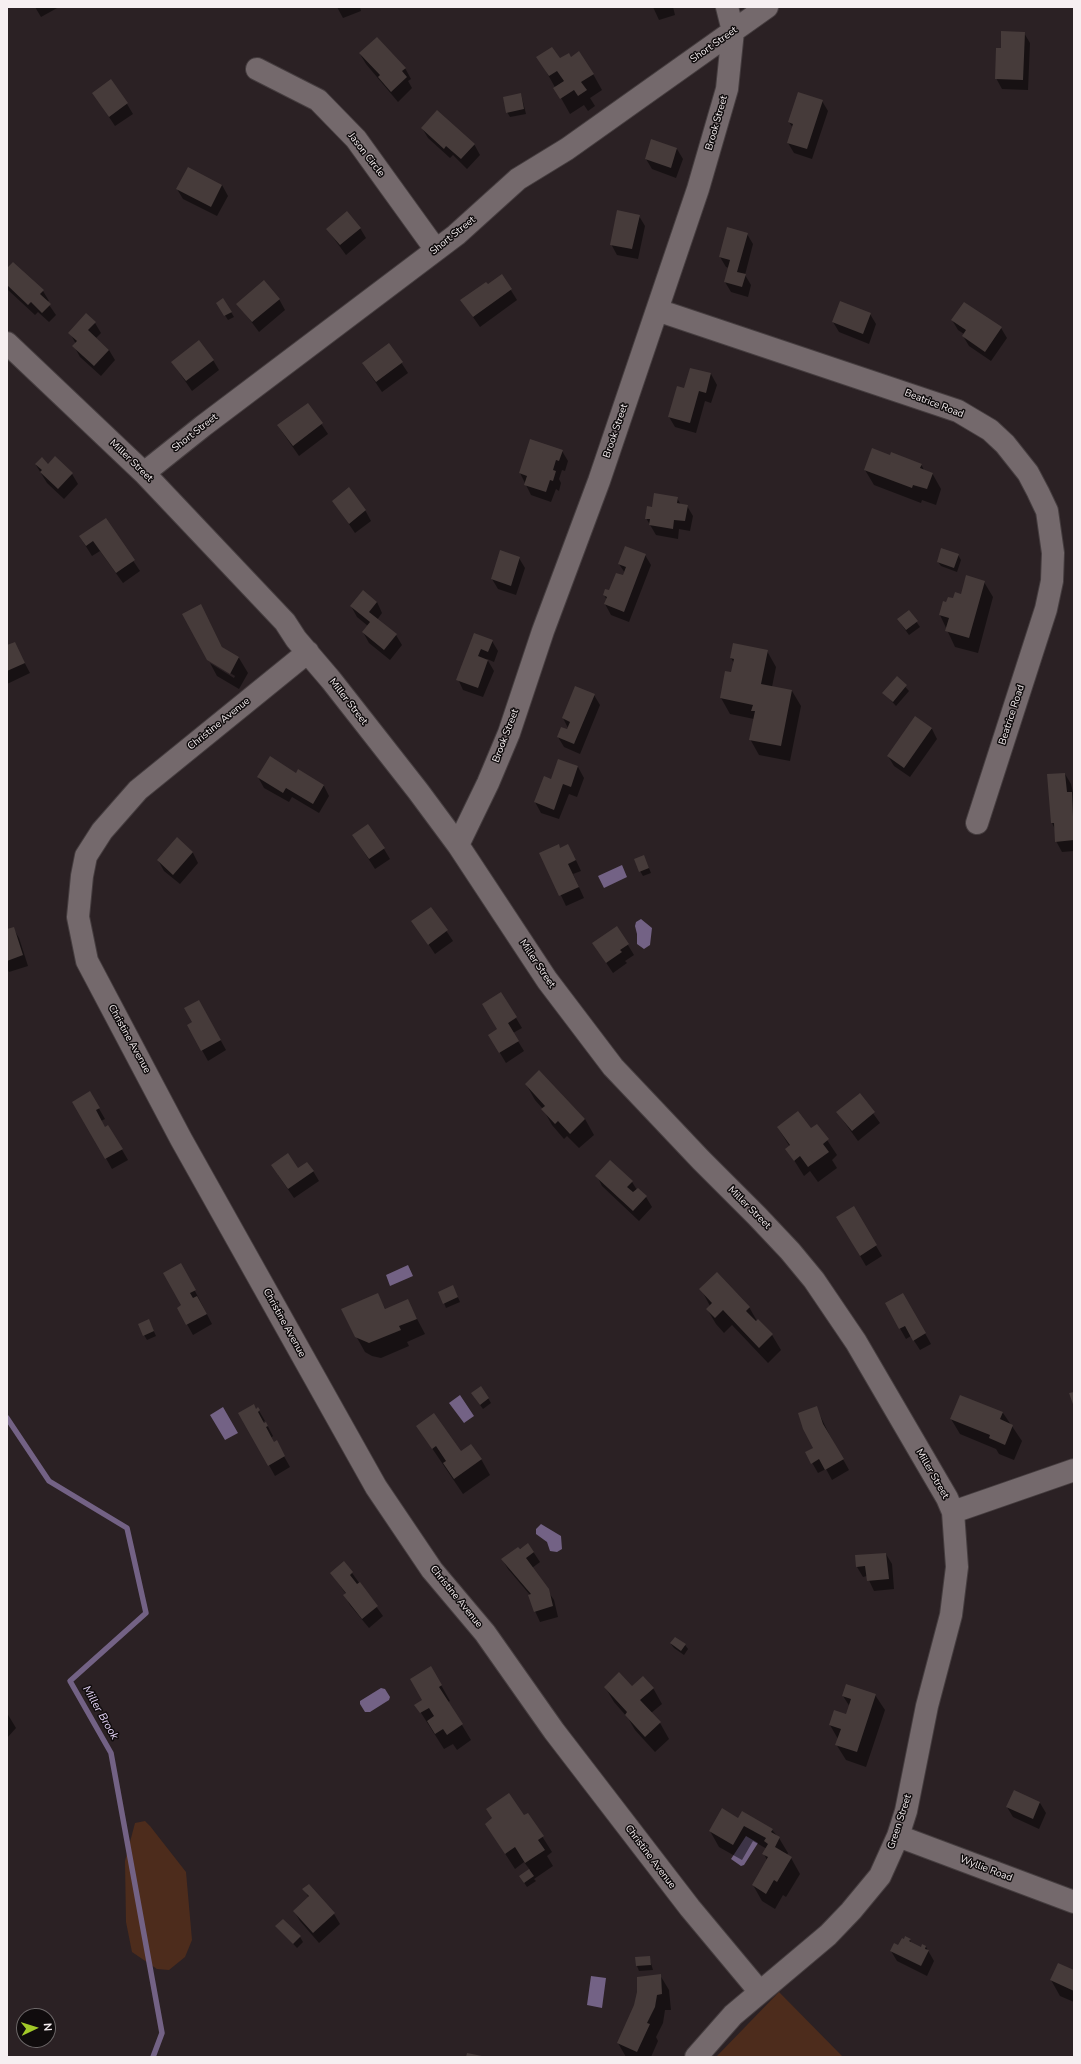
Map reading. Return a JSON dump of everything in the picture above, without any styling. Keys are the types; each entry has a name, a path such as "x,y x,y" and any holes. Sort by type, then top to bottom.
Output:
{"street":[{"name":"Brook Street","path":"458,845 488,783 509,733 543,631 599,481 698,189 727,89 733,32 727,7"},
{"name":"Short Street","path":"144,474 203,426 456,235 518,179 567,149 767,7"},
{"name":"Jason Circle","path":"257,69 318,100 356,139 436,250"},
{"name":"Beatrice Road","path":"657,310 958,411 990,430 1009,449 1028,474 1047,511 1053,553 1052,581 1044,617 977,823"},
{"name":"Miller Street","path":"7,343 144,474 285,622 418,791 458,845 547,980 613,1067 701,1160 757,1216 790,1251 814,1280 856,1342 947,1498 953,1512"},
{"name":"Christine Avenue","path":"308,652 138,790 102,831 86,856 82,876 78,917 88,961 181,1139 376,1487 432,1570 485,1633 554,1730 690,1908 760,1992"},
{"path":"953,1512 1074,1470"},
{"name":"Green Street","path":"696,2057 733,2014 828,1935 851,1911 880,1876 898,1836 912,1785 927,1706 951,1615 957,1567 953,1512"},
{"name":"Wyllie Road","path":"898,1836 1074,1902"}],"shaded area":[{"path":"622,865 627,877 604,888 598,876"},
{"path":"641,919 652,928 650,945 644,949 637,944 635,926 636,922"},
{"path":"408,1265 413,1276 390,1286 386,1275"},
{"path":"460,1395 474,1416 464,1423 449,1403"},
{"path":"223,1407 238,1433 225,1440 210,1415"},
{"path":"541,1524 561,1536 562,1549 557,1552 550,1551 547,1542 536,1534 536,1529"},
{"path":"381,1688 385,1689 390,1697 389,1700 370,1712 365,1712 360,1704 360,1701"},
{"path":"145,1821 186,1872 192,1940 185,1957 169,1970 157,1969 132,1952 126,1922 125,1861 135,1823"},
{"path":"746,1836 758,1843 744,1865 741,1866 731,1859"},
{"path":"591,1976 606,1978 602,2008 587,2005"},
{"path":"779,1992 843,2057 716,2057"}],"building":[{"path":"1001,31 1025,32 1023,80 995,79 996,48 1001,48"},
{"path":"377,37 406,68 402,71 407,77 391,92 378,77 380,75 359,53"},
{"path":"552,47 560,58 569,53 571,57 579,51 594,74 581,82 587,90 578,96 574,90 560,99 553,88 564,81 557,71 549,76 536,57"},
{"path":"111,79 128,103 109,117 92,93"},
{"path":"798,92 823,100 807,149 787,143 793,124 788,122"},
{"path":"521,93 524,109 506,113 503,97"},
{"path":"437,110 475,144 461,159 446,146 444,149 421,128"},
{"path":"651,139 677,148 671,168 645,159"},
{"path":"188,167 222,185 211,207 176,189"},
{"path":"617,210 640,215 632,249 610,245"},
{"path":"347,211 361,228 340,245 326,229"},
{"path":"727,227 748,233 737,272 746,274 742,287 724,282 730,260 719,257"},
{"path":"13,262 44,290 40,294 51,304 42,313 31,302 28,305 7,285 7,268"},
{"path":"502,274 512,289 473,317 460,300 486,282 488,284"},
{"path":"264,280 280,299 252,322 236,304"},
{"path":"223,298 232,312 224,316 216,303"},
{"path":"840,301 871,313 863,334 832,322"},
{"path":"964,302 1002,327 985,352 962,336 966,330 951,320"},
{"path":"86,313 96,322 88,330 109,350 94,366 72,346 77,341 68,333"},
{"path":"199,340 214,360 186,381 171,362"},
{"path":"389,343 403,362 376,382 362,363"},
{"path":"690,368 711,373 706,393 699,391 690,423 668,417 677,386 684,388"},
{"path":"308,403 323,423 293,446 277,425"},
{"path":"530,439 563,450 559,461 556,460 553,470 556,471 553,481 550,480 546,492 524,485 527,476 519,473"},
{"path":"872,448 890,455 891,452 922,464 920,468 933,473 927,489 913,485 912,488 864,470"},
{"path":"55,456 73,473 58,489 40,472 42,470 35,464 42,457 48,464"},
{"path":"349,487 366,510 349,524 332,501"},
{"path":"654,493 678,497 677,503 688,505 685,521 674,520 673,529 649,525 650,519 645,519 647,506 652,507"},
{"path":"106,518 135,560 116,573 93,541 86,546 79,536"},
{"path":"625,546 646,554 624,612 604,604 607,597 603,595 605,589 609,590 616,573 623,575 626,567 618,564"},
{"path":"941,548 959,554 954,568 937,562"},
{"path":"500,550 520,557 511,586 491,579"},
{"path":"966,575 985,581 969,638 945,631 949,618 939,615 943,601 946,602 948,597 953,598 955,592 961,594"},
{"path":"363,590 377,602 369,612 397,634 384,650 362,632 370,622 350,606"},
{"path":"201,604 222,647 239,657 230,674 207,660 182,614"},
{"path":"909,610 918,621 906,630 897,619"},
{"path":"474,633 493,640 488,652 481,649 478,656 488,660 478,688 456,680"},
{"path":"15,642 25,663 7,671 7,645"},
{"path":"733,643 768,650 761,684 792,690 781,746 749,740 755,711 751,711 753,705 720,698 725,671 731,672 734,659 730,658"},
{"path":"897,676 907,685 893,702 882,693"},
{"path":"575,686 595,694 574,744 557,737 561,727 567,729 570,722 562,718"},
{"path":"915,716 932,728 904,768 887,756"},
{"path":"270,756 296,773 298,769 324,785 313,804 286,788 283,793 257,777"},
{"path":"558,759 578,766 571,787 563,784 554,810 534,802 544,776 551,779"},
{"path":"1065,773 1067,792 1072,792 1074,840 1055,842 1054,823 1051,823 1047,774"},
{"path":"368,824 385,848 369,859 352,835"},
{"path":"177,837 193,852 173,875 157,860"},
{"path":"559,844 560,848 568,844 576,860 568,864 579,887 559,896 539,853"},
{"path":"644,855 649,868 639,872 634,859"},
{"path":"431,907 448,930 428,945 411,921"},
{"path":"617,926 629,944 620,950 622,952 606,963 592,943"},
{"path":"14,927 23,955 7,961 7,929"},
{"path":"501,992 517,1017 508,1023 519,1041 499,1053 488,1035 497,1029 482,1004"},
{"path":"199,1000 221,1040 201,1051 187,1025 192,1022 184,1008"},
{"path":"539,1070 585,1119 570,1134 558,1121 555,1124 541,1109 545,1106 525,1084"},
{"path":"90,1091 100,1108 96,1110 105,1127 108,1125 123,1149 105,1159 72,1102"},
{"path":"860,1093 875,1112 852,1131 836,1112"},
{"path":"798,1111 811,1128 817,1124 829,1139 823,1144 829,1152 808,1167 800,1156 794,1161 785,1149 790,1145 777,1127"},
{"path":"288,1153 298,1168 307,1162 314,1171 288,1189 271,1165"},
{"path":"610,1160 633,1181 627,1187 633,1192 638,1188 647,1196 633,1211 595,1176"},
{"path":"854,1206 877,1245 860,1256 836,1217"},
{"path":"181,1263 196,1290 190,1293 193,1298 197,1296 207,1314 186,1325 177,1308 181,1305 163,1273"},
{"path":"717,1272 750,1307 746,1311 756,1321 758,1319 773,1334 759,1348 723,1310 715,1318 706,1309 712,1303 699,1289"},
{"path":"453,1285 458,1297 443,1304 438,1292"},
{"path":"378,1293 385,1309 408,1299 417,1319 399,1326 401,1330 369,1343 355,1337 341,1309"},
{"path":"903,1293 926,1333 913,1341 905,1326 899,1329 885,1303"},
{"path":"149,1319 154,1331 143,1336 138,1324"},
{"path":"481,1386 489,1398 480,1405 471,1393"},
{"path":"1074,1392 1074,1407 1069,1393"},
{"path":"960,1395 1003,1412 1000,1419 1013,1425 1005,1445 989,1438 990,1435 950,1419"},
{"path":"254,1404 256,1409 258,1407 260,1410 258,1412 264,1423 266,1422 268,1426 266,1427 274,1442 277,1440 285,1456 268,1466 238,1413"},
{"path":"817,1406 823,1424 844,1459 825,1470 819,1459 811,1464 805,1452 813,1448 803,1429 798,1413"},
{"path":"434,1413 461,1451 471,1444 482,1459 454,1479 443,1463 446,1461 436,1446 432,1449 416,1426"},
{"path":"528,1543 534,1552 526,1558 549,1589 553,1606 534,1612 528,1595 531,1594 501,1559 518,1547 520,1549"},
{"path":"886,1553 889,1579 867,1581 865,1566 856,1567 855,1555"},
{"path":"344,1561 353,1572 350,1575 357,1584 360,1582 378,1606 362,1619 343,1595 346,1593 330,1573"},
{"path":"675,1637 686,1644 681,1651 670,1643"},
{"path":"431,1666 442,1685 439,1687 463,1724 447,1735 443,1729 435,1734 427,1721 434,1716 429,1708 420,1713 414,1705 422,1700 410,1679"},
{"path":"619,1672 632,1686 643,1676 654,1688 640,1700 661,1722 645,1737 625,1715 627,1712 604,1687"},
{"path":"846,1684 876,1694 857,1752 835,1745 841,1729 829,1725 834,1710 846,1714 851,1699 842,1696"},
{"path":"1014,1790 1040,1802 1033,1819 1006,1807"},
{"path":"509,1793 524,1815 528,1813 544,1836 538,1840 545,1850 525,1863 515,1847 505,1854 485,1824 492,1818 486,1809"},
{"path":"722,1808 738,1818 742,1811 773,1829 771,1832 780,1837 775,1847 792,1857 777,1882 774,1880 766,1894 752,1885 768,1857 762,1854 768,1844 764,1841 766,1838 744,1826 733,1845 709,1831"},
{"path":"529,1869 534,1876 524,1883 519,1876"},
{"path":"309,1884 335,1913 313,1933 293,1911 309,1896 302,1889"},
{"path":"283,1919 301,1936 293,1944 275,1926"},
{"path":"905,1936 911,1939 909,1941 921,1947 922,1944 926,1946 925,1949 929,1950 921,1966 890,1951 894,1943 898,1945"},
{"path":"650,1956 651,1965 636,1966 635,1957"},
{"path":"1058,1963 1074,1970 1074,1991 1050,1980"},
{"path":"661,1974 662,1994 657,1995 655,2007 647,2023 650,2024 637,2052 617,2043 634,2005 637,1992 637,1977"},
{"path":"467,2053 482,2056 482,2057 466,2057"}],"waterway":[{"name":"Miller Brook","path":"7,1418 49,1481 127,1528 146,1613 70,1681 111,1753 162,2033 153,2057"}]}
